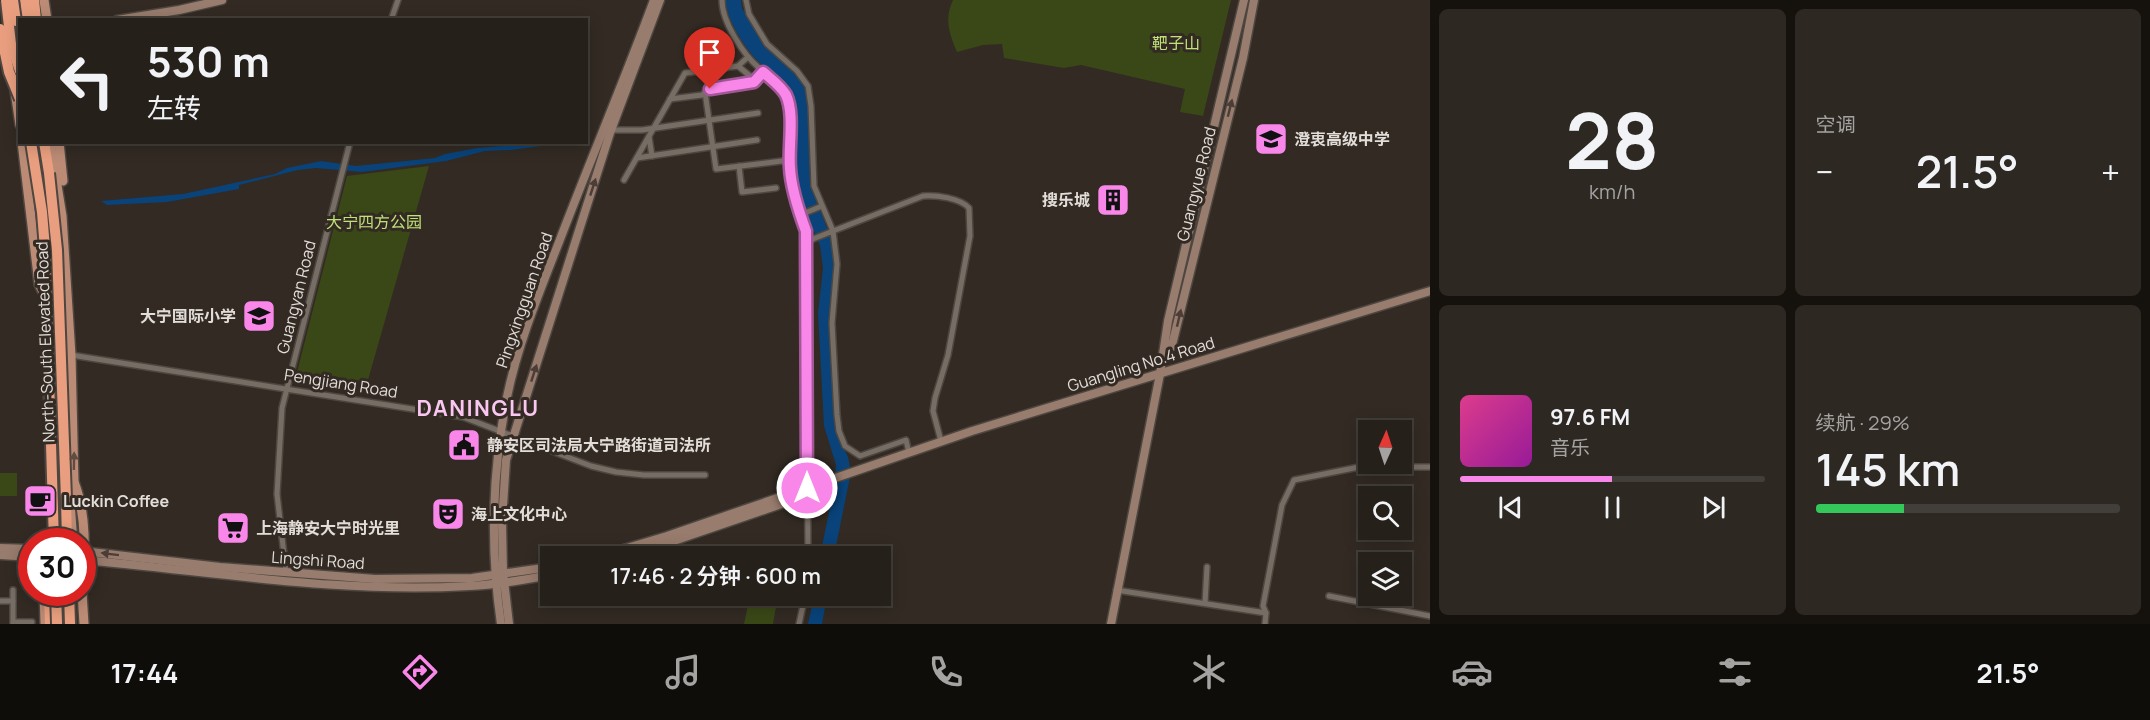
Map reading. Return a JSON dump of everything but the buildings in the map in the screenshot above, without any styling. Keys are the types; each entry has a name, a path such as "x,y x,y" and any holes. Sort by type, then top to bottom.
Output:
{"highway":[{"path":"4,0 11,44 18,66"},
{"path":"12,0 18,40"},
{"path":"25,0 27,18"},
{"path":"32,0 35,18"},
{"path":"8,34 9,72 18,94"},
{"name":"North-South Elevated Road","path":"30,144 42,212 45,249 53,500 52,528"},
{"name":"North-South Elevated Road","path":"47,144 57,250 67,528"},
{"path":"49,606 50,624"},
{"path":"56,606 57,624"},
{"path":"71,606 73,624"}],"main road":[{"path":"4,0 18,110"},
{"path":"12,0 8,34 18,66"},
{"path":"44,0 47,18"},
{"path":"129,18 222,0"},
{"name":"Pingxingguan Road","path":"501,624 493,525 507,397 527,325 654,0"},
{"name":"Pingxingguan Road","path":"509,624 499,579 506,460 611,130 660,0"},
{"name":"Guangyue Road","path":"1111,624 1160,374 1168,321 1244,0"},
{"name":"Guangyue Road","path":"1160,374 1173,340 1243,58 1254,0"},
{"path":"22,144 39,284 44,294"},
{"path":"30,144 44,294 53,504 52,528"},
{"path":"47,144 62,216"},
{"path":"60,144 62,216 71,355 74,482 70,503 72,528"},
{"name":"Guangling No.4 Road","path":"807,488 941,441 1430,291"},
{"path":"74,482 81,500 82,528"},
{"path":"634,546 807,488"},
{"path":"659,546 794,500 807,488"},
{"path":"0,548 18,549"},
{"path":"0,555 18,556"},
{"name":"Lingshi Road","path":"96,557 375,579 499,579 540,569"},
{"name":"Lingshi Road","path":"96,558 235,576 380,588 422,588 540,576"},
{"path":"44,606 45,624"},
{"path":"73,624 74,606"},
{"path":"83,606 84,624"}],"street":[{"path":"392,18 398,0"},
{"path":"722,0 725,16 748,57 780,87 788,100 790,170 806,231 808,546"},
{"path":"746,0 748,14 767,44 797,71 808,86 814,186 832,232 837,264 832,323 839,431 845,446 860,456 906,440 909,453"},
{"path":"624,180 684,73 738,66 748,57"},
{"path":"738,66 756,81"},
{"path":"670,99 702,95 710,89 756,81 763,72"},
{"path":"705,92 716,169 790,160"},
{"path":"611,130 653,128 758,113"},
{"path":"649,136 652,156"},
{"path":"637,158 757,140"},
{"name":"Guangyan Road","path":"286,573 277,494 282,408 349,144"},
{"path":"739,166 742,192 776,188"},
{"path":"813,239 923,196 933,196 965,204 969,208 968,247 948,355 934,398 933,411 941,441"},
{"path":"801,216 822,206"},
{"name":"Pengjiang Road","path":"71,355 454,415 480,422 591,466 616,472 644,475 705,475"},
{"path":"1265,624 1266,613 1263,606 1282,505 1294,480 1359,467 1430,467"},
{"path":"1205,603 1207,567"},
{"path":"13,590 13,623 32,622"},
{"path":"1116,590 1266,613"},
{"path":"1329,596 1430,616"},
{"path":"0,601 13,601"},
{"path":"798,624 802,606"}],"green space":[{"name":"靶子山","path":"953,0 1231,0 1203,116 1180,112 1185,89 1081,65 1064,68 1004,58 1002,44 983,45 957,52 948,20"},
{"name":"大宁四方公园","path":"429,166 364,394 303,385 296,376 347,176"},
{"path":"0,473 17,473 17,496 0,496"},
{"path":"748,606 776,606 773,624 744,624"}],"water":[{"path":"726,0 741,0 742,8 764,45 795,73 804,85 808,96 810,185 835,253 833,285 839,437 848,457 851,472 836,546 822,546 836,465 824,426 818,313 823,268 820,246 797,191 795,180 797,135 793,102 785,84 755,59 733,25"},
{"path":"556,144 485,151 446,161 362,172 316,168 298,170 239,185 239,189 167,202 107,205 101,201 183,194 275,174 287,168 321,161 356,166 435,158 477,148"},
{"path":"812,606 825,606 822,624 808,624"}],"railway":[{"path":"17,0 19,18"},
{"path":"33,144 55,319"}],"place":[{"name":"澄衷高级中学","path":"1271,139"},
{"name":"搜乐城","path":"1113,200"},
{"name":"大宁国际小学","path":"259,316"},
{"name":"静安区司法局大宁路街道司法所","path":"464,445"},
{"name":"Luckin Coffee","path":"40,501"},
{"name":"海上文化中心","path":"448,514"},
{"name":"上海静安大宁时光里","path":"233,528"}],"district":[{"name":"DANINGLU","path":"478,408"}],"route":[{"path":"710,89 754,82 763,72 780,87 788,100 790,170 806,231 807,488"}]}
